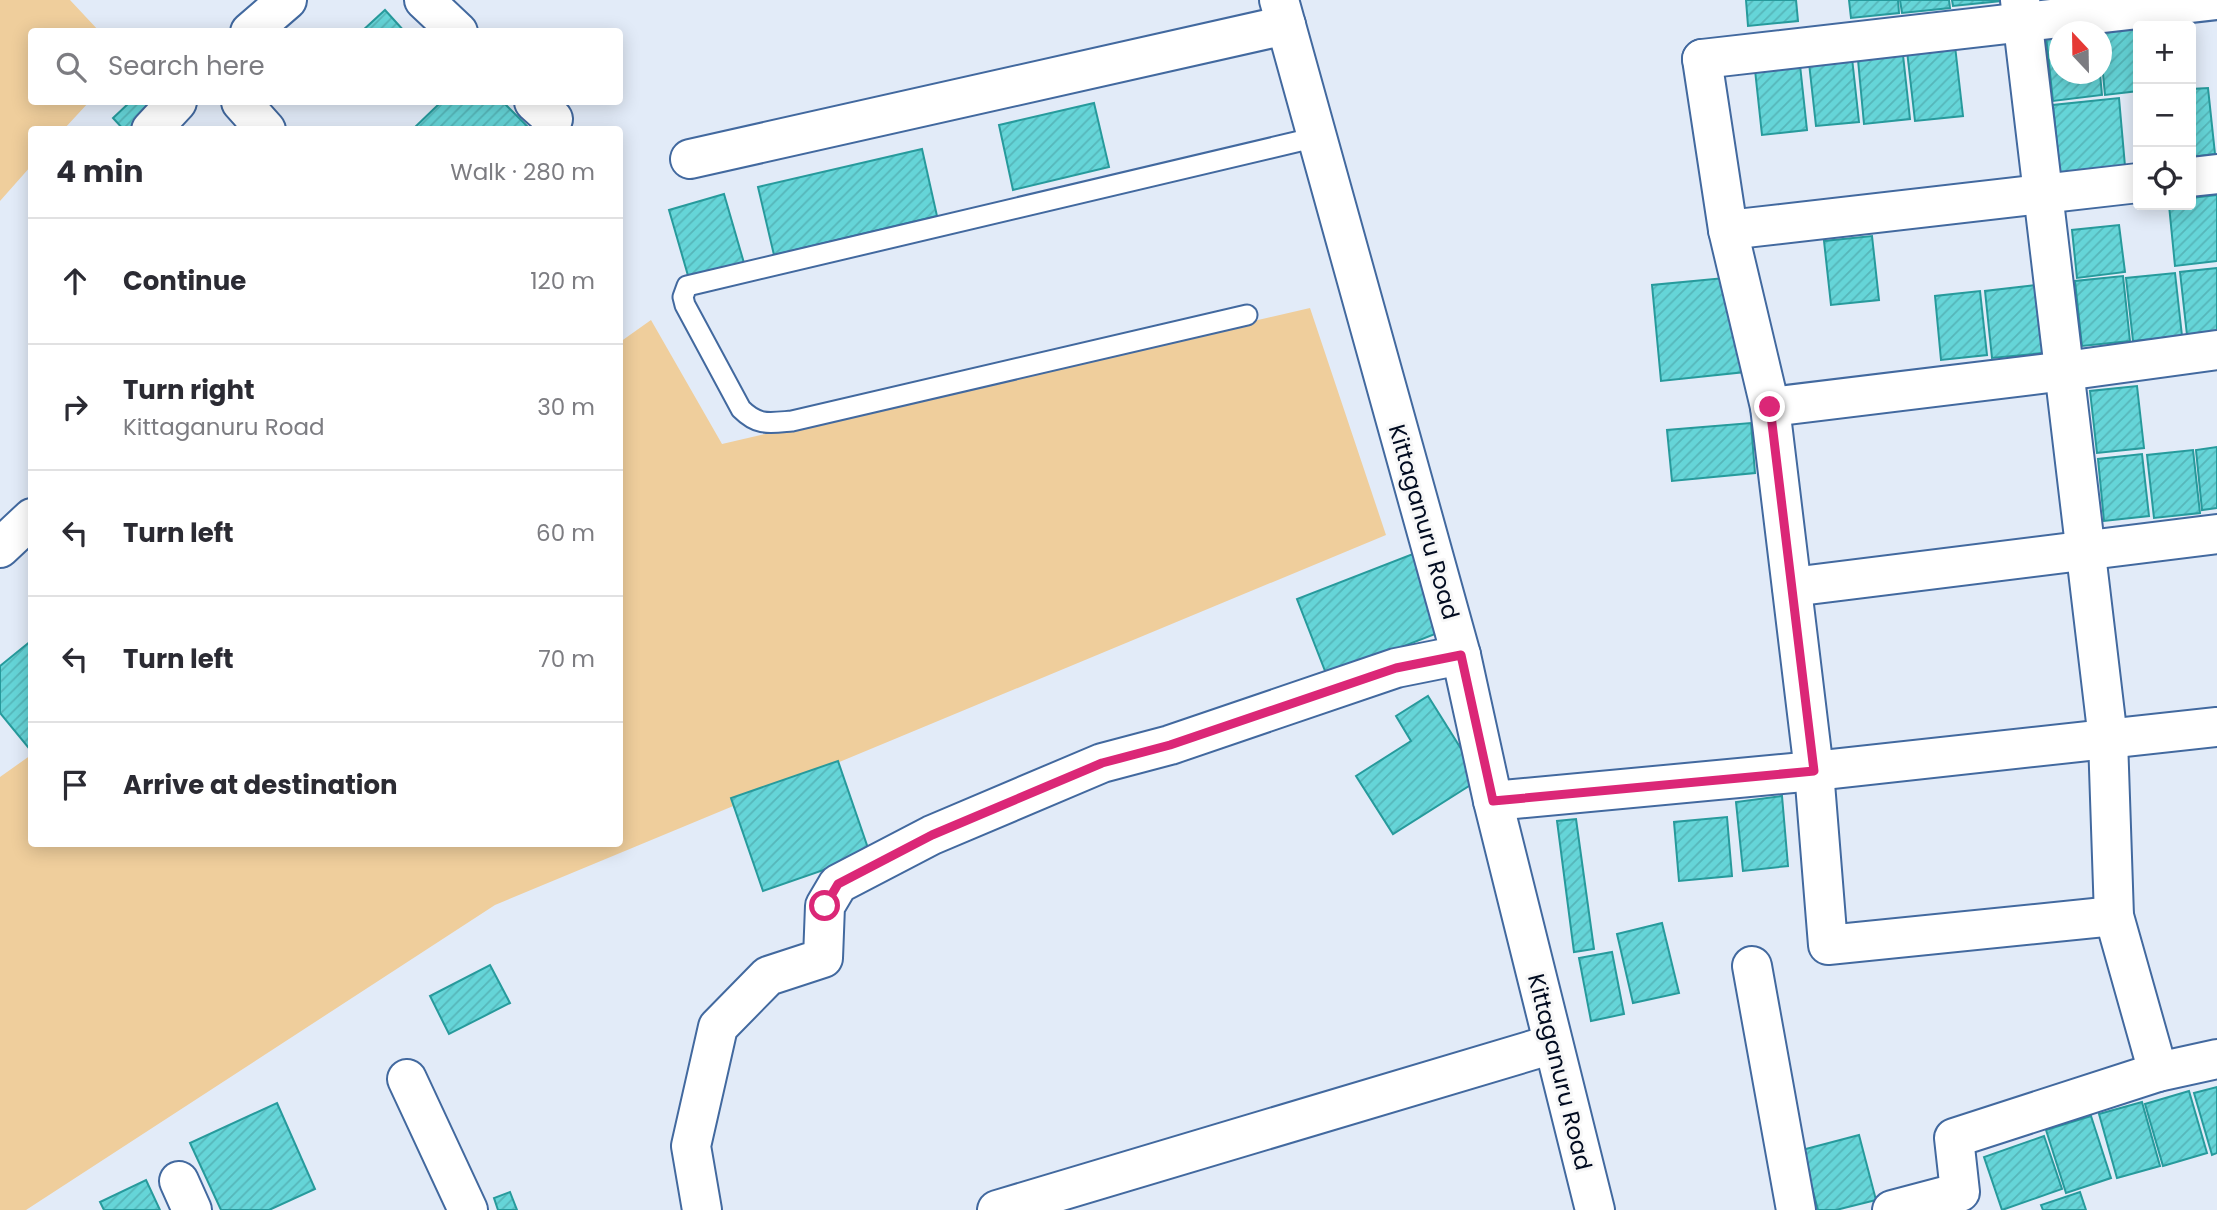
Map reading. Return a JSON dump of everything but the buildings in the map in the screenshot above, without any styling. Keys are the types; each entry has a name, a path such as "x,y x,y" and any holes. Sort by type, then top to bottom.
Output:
{"street":[{"path":"255,28 287,0"},
{"path":"424,0 454,28"},
{"path":"2114,916 1828,945 1814,771 1770,407 1728,230 1703,61 2022,11 2217,0"},
{"path":"2022,11 2108,739 2114,916 2158,1072"},
{"path":"690,159 1282,12"},
{"name":"Kittaganuru Road","path":"1282,12 1461,655 1493,801 1595,1210"},
{"path":"156,126 174,105"},
{"path":"245,105 263,126"},
{"path":"2196,176 2217,174"},
{"path":"1728,230 2133,184"},
{"path":"1770,407 2217,350"},
{"path":"0,548 28,522"},
{"path":"1791,587 2217,534"},
{"path":"702,1210 691,1146 718,1027 768,975 823,958 825,906 838,884 932,835 1102,763 1170,745 1396,668 1461,655"},
{"path":"1493,801 1814,771 2217,727"},
{"path":"1752,967 1797,1210"},
{"path":"997,1210 1553,1044"},
{"path":"1892,1210 1959,1192 1954,1138 2158,1072 2217,1059"},
{"path":"407,1079 468,1210"}],"lane":[{"path":"1247,315 792,421 766,424 750,418 741,409 683,297 687,286 1317,137"}],"shaded area":[{"path":"0,0 70,0 96,28 28,28 28,105 86,105 67,126 28,126 28,169 0,201"},
{"path":"1310,308 1386,535 495,905 26,1210 0,1210 0,777 28,757 28,847 623,847 623,340 651,320 722,444"}],"route":[{"path":"825,906 838,884 932,835 1102,763 1170,745 1396,668 1461,655 1493,801 1814,771 1770,407"}]}
